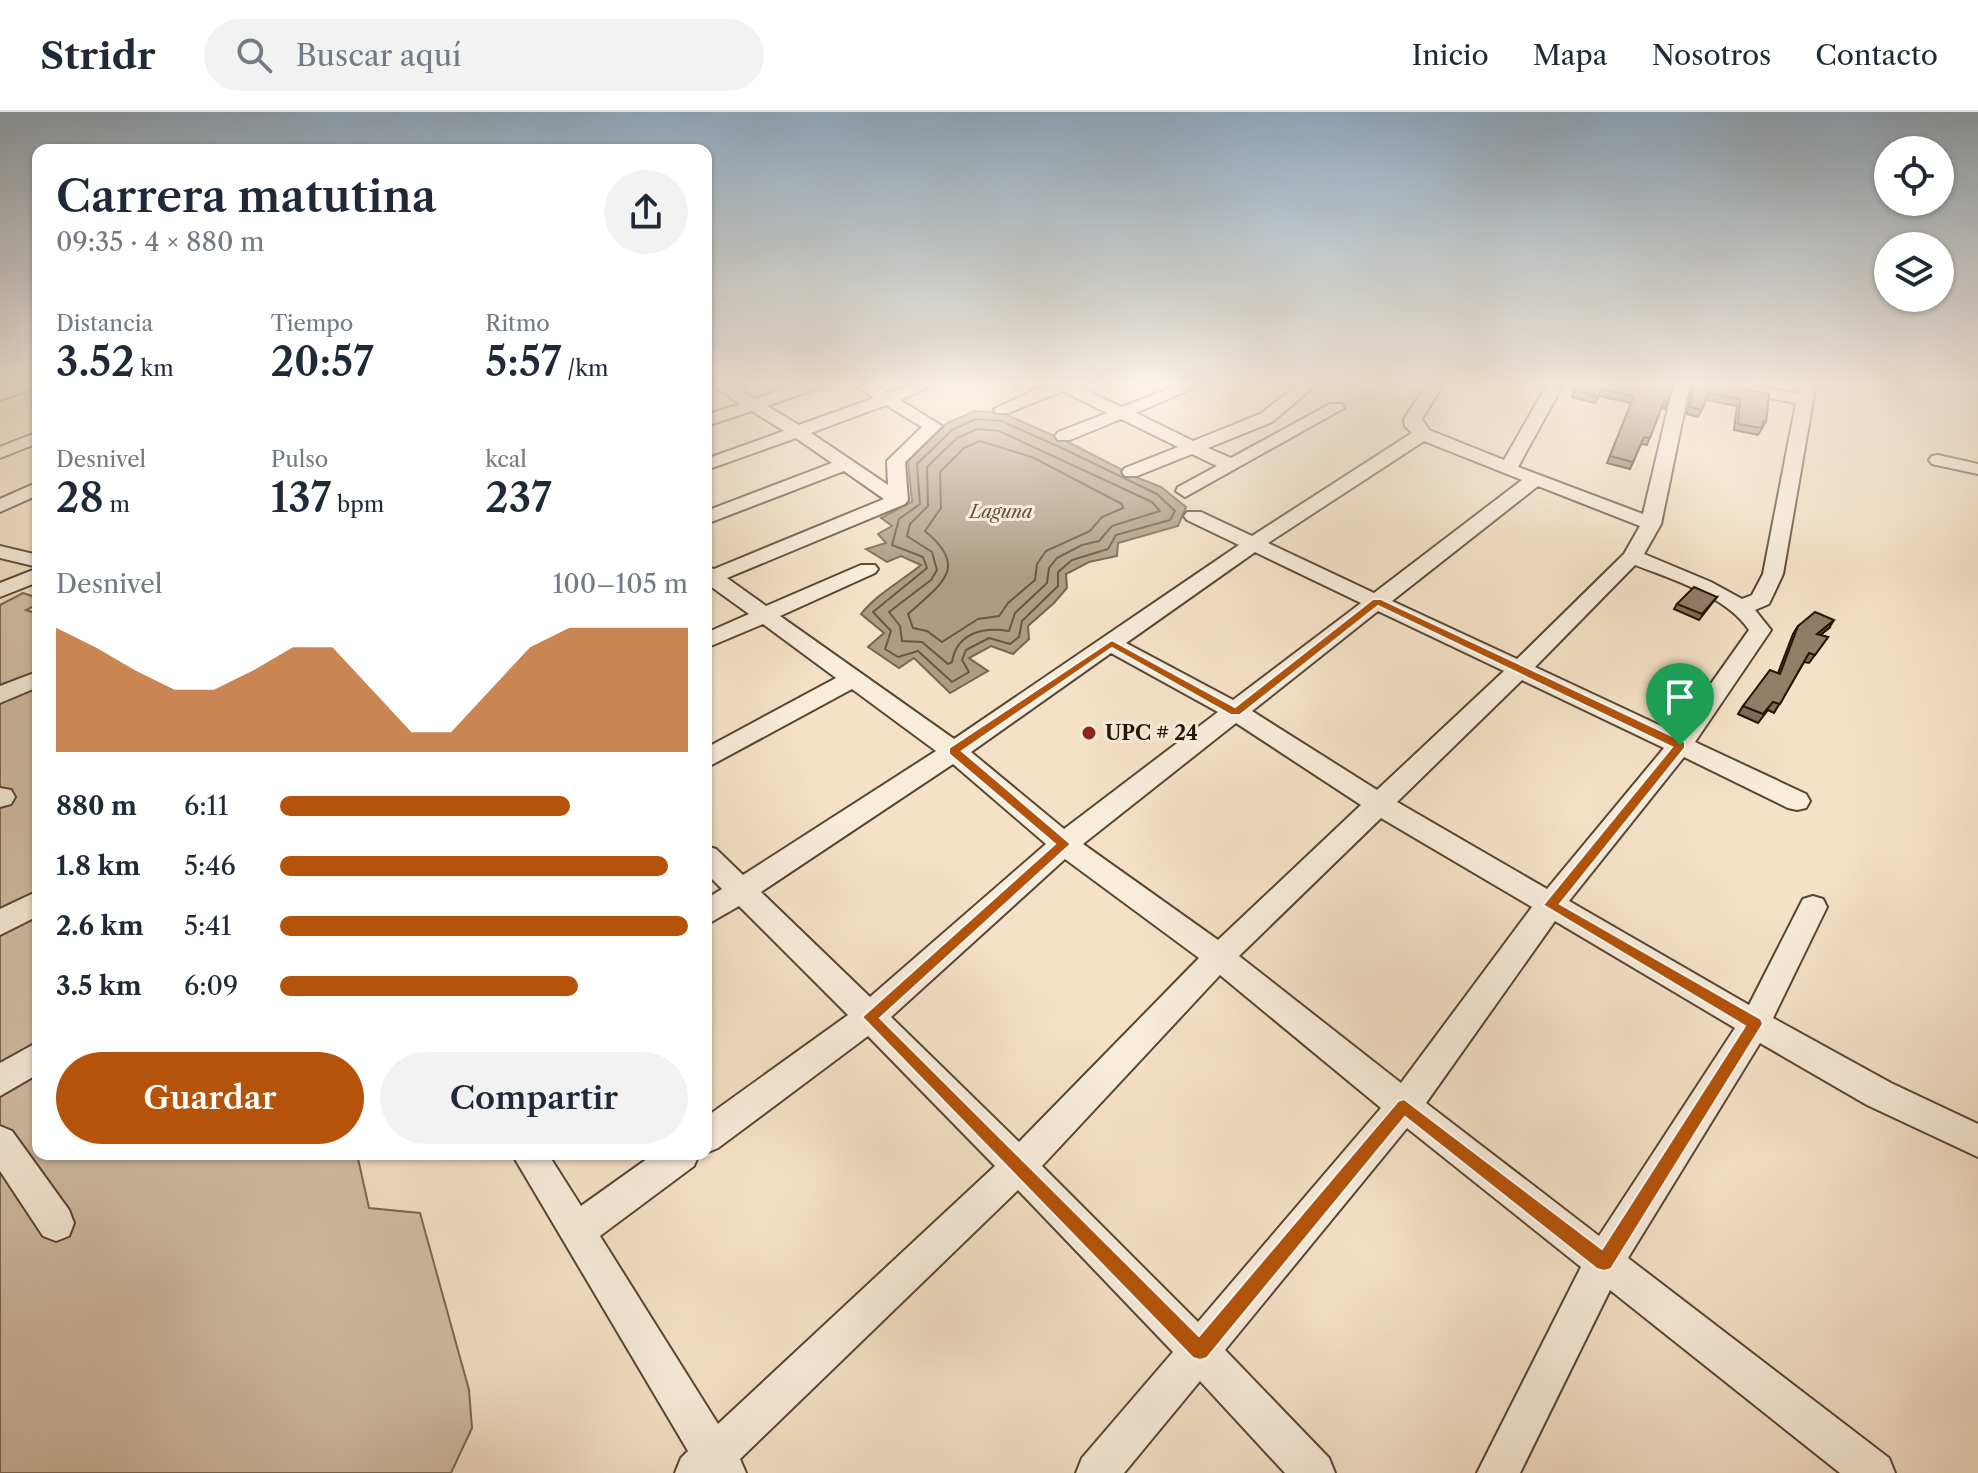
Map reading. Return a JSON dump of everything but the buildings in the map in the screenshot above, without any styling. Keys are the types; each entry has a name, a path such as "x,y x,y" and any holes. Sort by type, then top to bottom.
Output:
{"street":[{"path":"712,463 755,447"},
{"path":"818,447 898,500"},
{"path":"898,500 896,461 911,447"},
{"path":"1190,447 1230,465"},
{"path":"1131,472 1201,447"},
{"path":"1185,491 1264,447"},
{"path":"712,910 954,751 1255,543 1404,447"},
{"path":"1454,447 1651,524"},
{"path":"1508,468 1520,447"},
{"path":"533,1160 578,1230 712,1467 1019,1166 1219,957 1521,668 1632,557 1651,524 1668,447"},
{"path":"1740,608 1761,599 1773,574 1796,447"},
{"path":"1938,460 1978,469"},
{"path":"712,516 844,465"},
{"path":"712,1133 870,1017 1064,844 1535,479"},
{"path":"0,506 32,491"},
{"path":"712,574 898,500"},
{"path":"1194,516 1797,801"},
{"path":"0,552 32,560"},
{"path":"1097,1473 1404,1106 1550,905 1680,745 1760,630 1755,620 1740,608 1632,557"},
{"path":"712,638 868,569"},
{"path":"712,576 954,751 1064,844 1219,957 1404,1106 1874,1473"},
{"path":"0,591 32,577"},
{"path":"1112,644 1236,712 1379,804 1755,1024 1879,1094 1978,1141"},
{"path":"712,756 852,679"},
{"path":"0,695 32,681"},
{"path":"712,862 1019,1166 1314,1473"},
{"path":"0,923 32,905"},
{"path":"1498,1473 1604,1262 1755,1024 1813,907"},
{"path":"0,1081 32,1060"},
{"path":"0,1142 56,1223"},
{"path":"578,1230 674,1160"}],"shaded area":[{"path":"23,593 32,596 32,607 26,610 32,612 32,1160 358,1160 369,1208 420,1213 469,1390 472,1428 451,1473 0,1473 0,605"}],"water":[{"name":"Laguna","path":"923,447 1077,447 1161,487 1186,507 1178,526 1118,543 1117,556 1089,562 1066,574 1067,588 1028,626 1029,639 1013,654 991,646 969,658 988,671 950,693 914,658 899,668 868,647 884,633 861,614 881,594 921,565 901,556 887,562 866,549 886,543 878,534 892,526 881,518 912,502 908,461"}],"place":[{"name":"UPC # 24","path":"1089,733"}],"route":[{"path":"1377,601 1680,745 1550,905 1755,1024 1604,1262 1404,1106 1200,1351 870,1017 1064,844 954,751 1112,644 1236,712 1377,601"}]}
